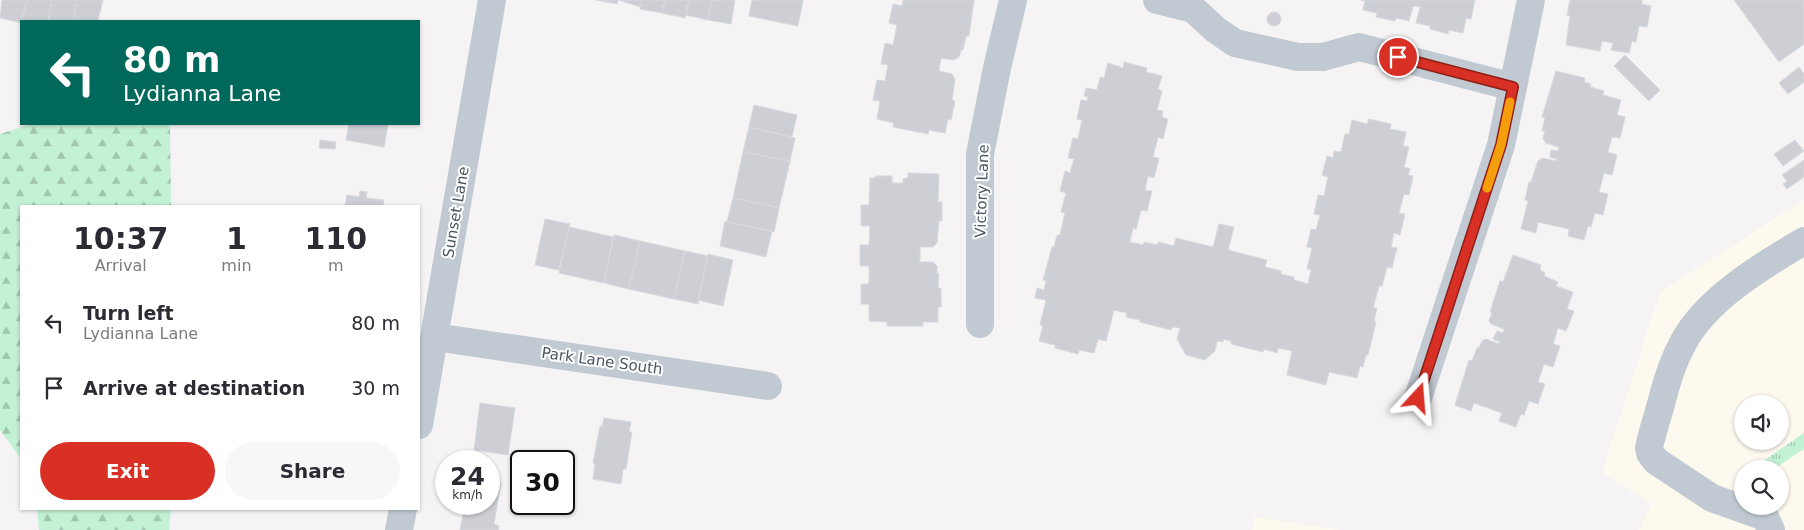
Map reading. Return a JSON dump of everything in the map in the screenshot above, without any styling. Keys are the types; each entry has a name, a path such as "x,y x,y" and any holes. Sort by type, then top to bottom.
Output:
{"street":[{"name":"Sunset Lane","path":"420,419 492,0"},
{"name":"Victory Lane","path":"980,324 980,154 1013,0"},
{"path":"1157,0 1193,9 1216,30 1235,43 1298,58 1323,57 1359,47 1513,87"},
{"path":"1418,398 1501,145 1531,0"},
{"path":"1772,530 1765,517 1712,498 1656,461 1649,448 1672,367 1683,341 1694,325 1708,309 1760,267 1804,241"},
{"name":"Park Lane South","path":"435,337 768,386"},
{"path":"399,530 403,510"}],"shaded area":[{"path":"1804,200 1804,530 1639,530 1651,503 1602,472 1660,292"},
{"path":"1254,517 1341,530 1252,530"}],"green space":[{"path":"28,125 170,126 171,205 20,205 20,458 0,430 0,134"},
{"path":"1804,433 1804,449 1788,460 1764,460 1779,450 1789,450 1789,443"},
{"path":"37,510 171,510 169,530 39,530"}],"building":[{"path":"2,0 27,0 20,23 0,18"},
{"path":"27,0 52,0 48,20 22,20"},
{"path":"52,0 77,0 73,20 48,20"},
{"path":"77,0 103,0 98,20 73,20"},
{"path":"596,0 618,0 617,4"},
{"path":"618,0 642,0 641,7"},
{"path":"642,0 665,0 662,13 640,9"},
{"path":"665,0 689,0 685,18 662,13"},
{"path":"689,0 712,0 708,20 686,15"},
{"path":"712,0 735,0 731,24 708,20"},
{"path":"752,0 803,0 798,26 749,16"},
{"path":"903,0 974,0 969,36 966,36 963,50 961,50 959,57 954,60 941,58 939,71 952,74 955,79 952,100 955,101 951,120 948,119 945,133 929,130 928,134 893,127 894,123 877,119 880,101 873,100 877,80 885,81 888,65 881,64 885,43 893,45 897,25 889,23 893,4 902,6"},
{"path":"1361,0 1475,0 1471,19 1466,18 1463,33 1449,30 1448,34 1430,29 1430,26 1416,23 1420,7 1413,6 1409,21 1396,18 1395,21 1376,17 1377,13 1363,10 1365,1"},
{"path":"1570,0 1642,0 1642,4 1651,6 1647,27 1639,26 1636,42 1632,41 1629,53 1611,50 1613,43 1602,41 1600,51 1566,45 1570,16 1567,15"},
{"path":"1734,0 1804,0 1804,44 1779,62"},
{"path":"1271,12 1277,12 1281,19 1277,26 1271,26 1267,22 1267,16"},
{"path":"1625,55 1660,90 1649,101 1614,66"},
{"path":"1124,62 1147,68 1146,72 1162,76 1158,89 1162,91 1157,110 1163,111 1162,117 1168,119 1163,139 1158,137 1153,157 1159,158 1154,178 1148,176 1145,190 1152,191 1147,211 1141,210 1136,230 1133,228 1130,242 1143,245 1144,242 1158,245 1158,242 1174,246 1176,238 1213,247 1219,224 1234,227 1228,250 1267,260 1265,267 1281,271 1281,274 1294,277 1294,280 1308,284 1311,270 1307,269 1312,248 1307,247 1311,229 1316,230 1320,215 1314,214 1318,195 1324,196 1328,177 1322,175 1327,156 1333,158 1334,151 1341,152 1345,134 1349,134 1352,120 1367,124 1369,119 1391,124 1390,129 1406,132 1403,146 1409,147 1404,167 1410,169 1408,175 1413,176 1409,195 1404,194 1399,213 1405,214 1400,235 1394,233 1391,247 1397,248 1392,268 1387,267 1373,308 1377,308 1374,321 1376,322 1368,355 1366,355 1363,367 1360,366 1357,378 1329,372 1326,385 1287,375 1292,351 1278,348 1277,353 1264,349 1263,352 1231,344 1231,341 1224,339 1223,342 1217,341 1215,351 1205,360 1186,355 1177,339 1180,328 1172,327 1171,330 1140,322 1140,320 1126,317 1127,313 1114,310 1106,341 1098,339 1094,353 1079,350 1078,354 1055,348 1055,345 1039,341 1043,326 1040,325 1046,300 1035,298 1037,288 1044,290 1046,281 1043,280 1052,247 1054,247 1057,235 1060,235 1065,213 1061,212 1066,193 1060,191 1065,171 1070,173 1074,159 1068,158 1073,138 1078,139 1082,120 1077,119 1081,100 1087,101 1088,97 1084,96 1086,88 1097,90 1100,77 1104,78 1108,63 1123,68"},
{"path":"1799,67 1804,74 1804,82 1788,94 1779,83"},
{"path":"1556,71 1585,78 1584,82 1591,84 1590,87 1604,91 1603,95 1621,100 1617,115 1625,117 1620,138 1612,137 1608,152 1617,155 1612,175 1604,173 1599,192 1608,194 1603,215 1595,213 1591,227 1588,226 1584,240 1568,236 1569,229 1538,222 1536,233 1521,229 1528,201 1525,200 1529,182 1531,182 1538,161 1542,158 1556,161 1557,159 1550,157 1551,150 1558,151 1559,147 1546,143 1543,139 1545,131 1542,131 1545,118 1542,117"},
{"path":"754,105 797,115 792,137 749,127"},
{"path":"349,125 388,125 384,147 346,140"},
{"path":"749,127 795,138 790,161 743,152"},
{"path":"320,140 336,142 335,149 319,148"},
{"path":"1795,140 1804,151 1783,166 1774,154"},
{"path":"743,152 790,161 779,208 733,198"},
{"path":"1804,160 1804,177 1787,189 1783,184 1787,181 1782,175"},
{"path":"908,173 939,174 938,202 942,202 942,221 939,221 937,243 933,247 920,247 920,262 933,262 937,266 937,274 939,273 938,288 941,288 941,307 938,307 938,322 923,322 923,326 887,326 887,322 869,321 869,304 861,304 861,284 869,284 869,266 860,266 860,245 869,245 870,226 861,226 861,205 869,205 870,178 892,176 892,183 903,183 903,179 908,178"},
{"path":"360,191 367,192 366,198 384,200 383,205 345,205 347,195 359,197"},
{"path":"733,198 779,208 774,232 727,222"},
{"path":"545,219 570,224 559,270 535,265"},
{"path":"725,221 772,231 766,257 720,246"},
{"path":"569,227 613,237 604,283 559,273"},
{"path":"614,235 640,241 629,289 604,283"},
{"path":"640,241 685,251 674,299 629,289"},
{"path":"685,251 708,256 698,304 674,299"},
{"path":"708,254 733,260 723,306 698,300"},
{"path":"1513,255 1541,265 1540,270 1545,273 1544,276 1558,282 1556,286 1573,292 1567,309 1574,311 1566,331 1558,328 1553,344 1560,346 1553,367 1544,364 1538,382 1545,384 1538,404 1529,401 1524,415 1521,414 1516,427 1499,421 1502,413 1474,403 1471,411 1455,405 1469,360 1472,361 1482,341 1486,339 1499,344 1500,342 1493,339 1497,331 1503,333 1504,329 1491,324 1489,321 1492,313 1490,312 1500,281 1503,282"},
{"path":"480,403 515,408 508,455 500,454 500,450 474,450"},
{"path":"604,418 631,422 629,432 632,432 626,469 623,469 621,484 593,479 595,464 593,463 600,426 602,427"},
{"path":"463,515 496,515 494,524 499,526 498,530 460,530"}],"slow traffic":[{"path":"1487,188 1501,145 1510,102"}],"route":[{"path":"1398,57 1513,87 1501,145 1418,398"}]}
